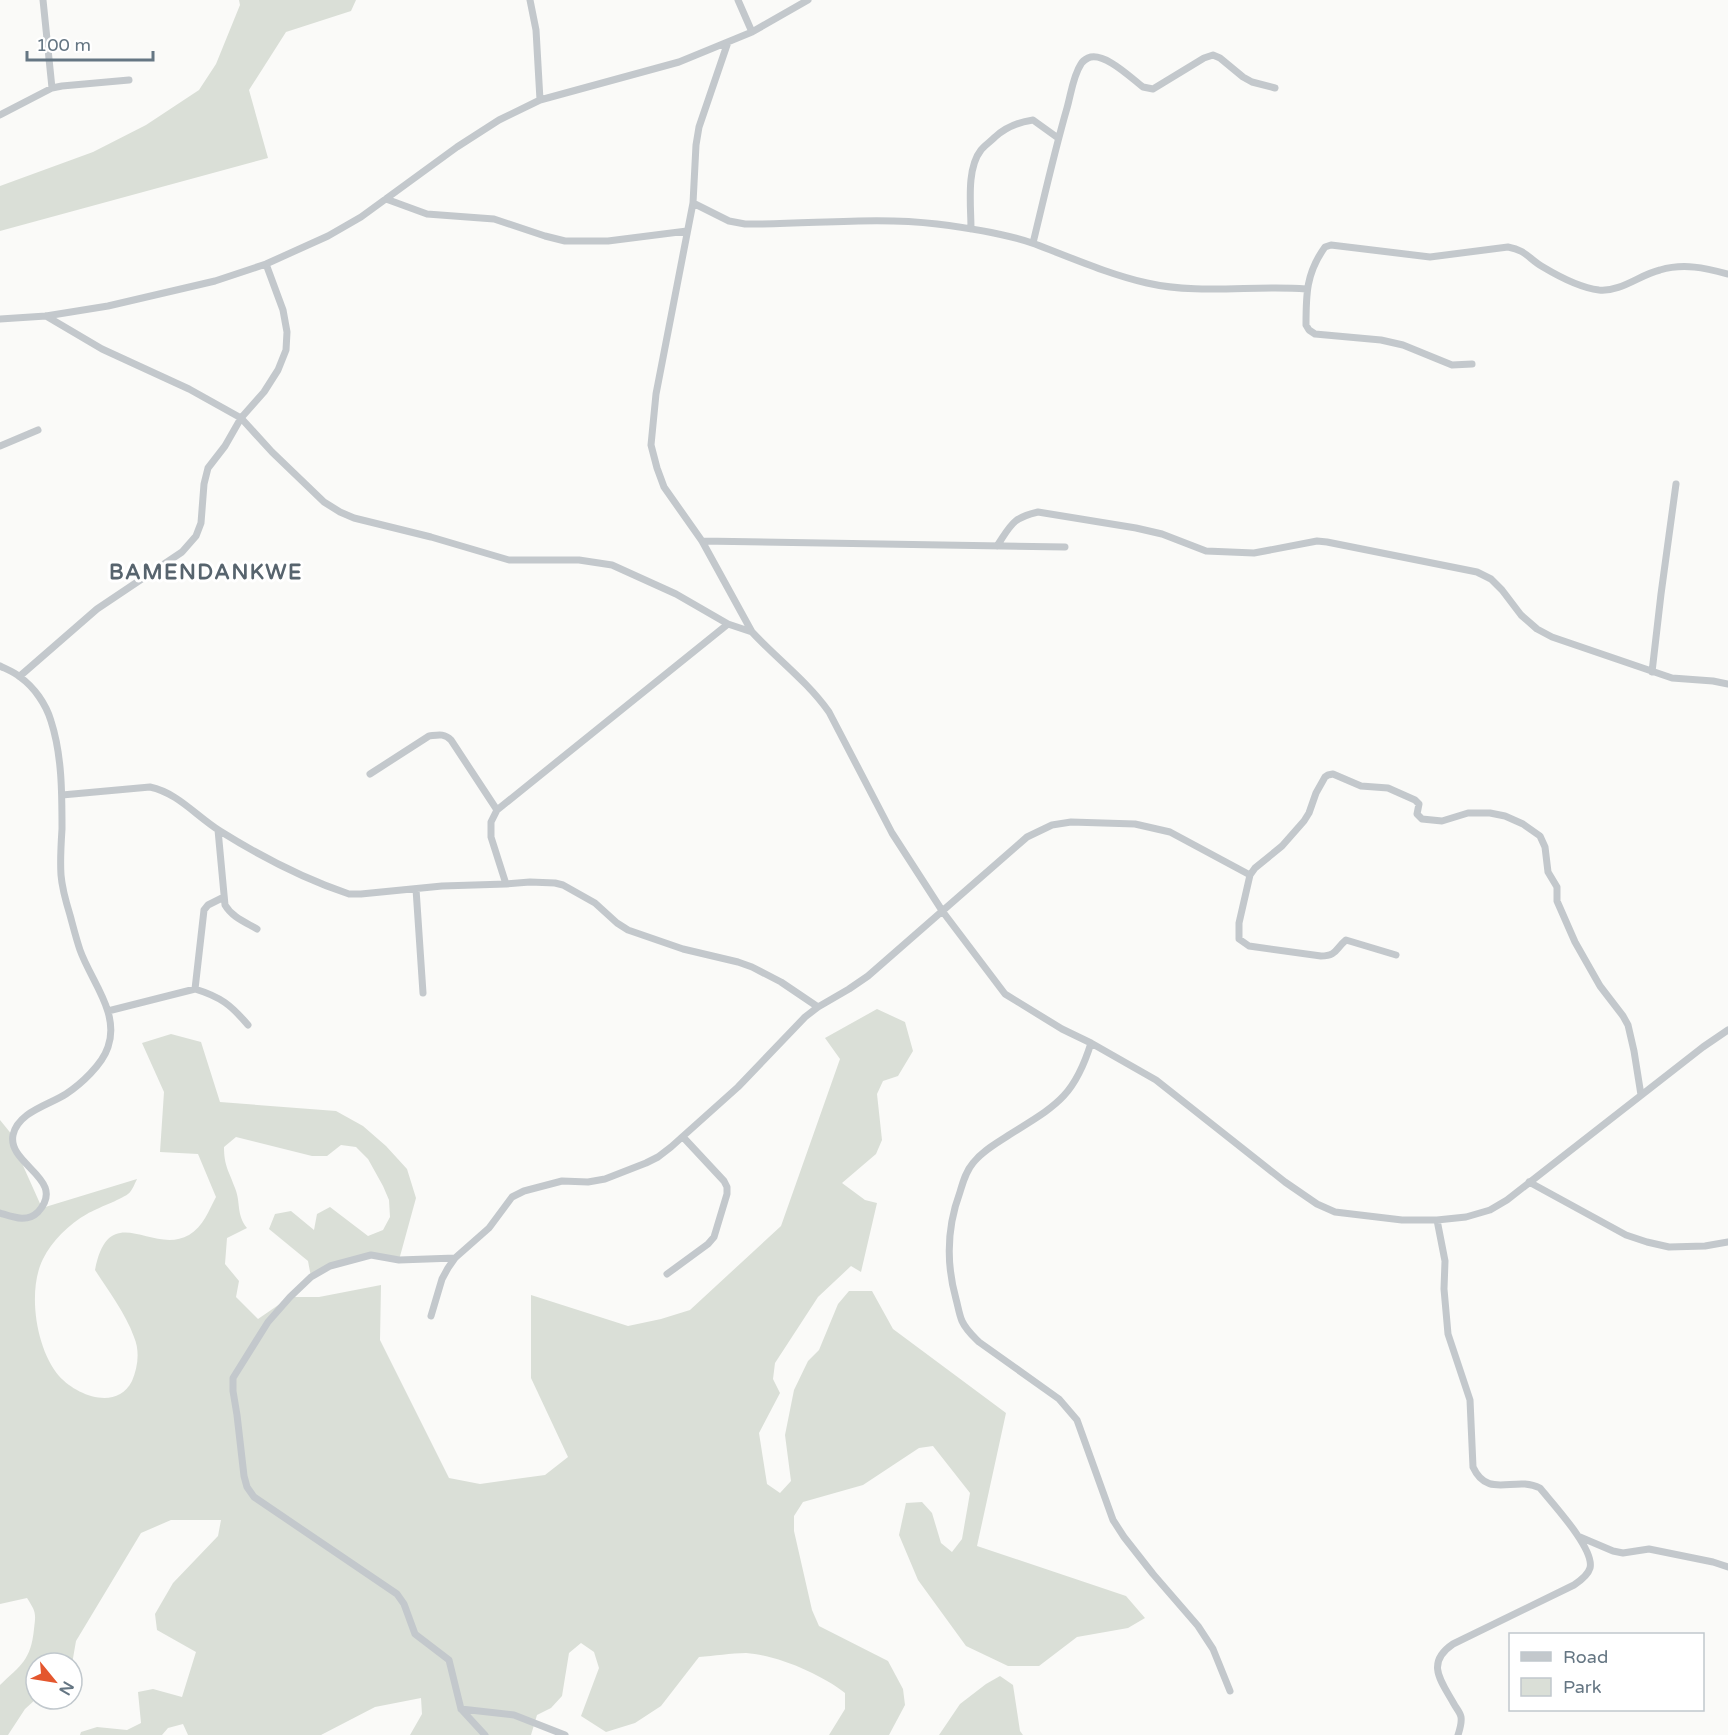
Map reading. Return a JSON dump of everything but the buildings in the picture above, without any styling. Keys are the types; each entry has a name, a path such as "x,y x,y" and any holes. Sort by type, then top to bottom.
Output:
{"street":[{"path":"43,0 52,88"},
{"path":"530,0 536,30 540,100"},
{"path":"738,0 752,32"},
{"path":"0,319 46,316 108,306 215,281 266,264 328,236 361,217 457,147 499,120 540,100 679,62 752,32 808,0"},
{"path":"728,42 699,127 693,202 656,394 651,445 657,468 664,487 702,541 752,632 806,683 829,712 892,833 943,912 1005,994 1062,1029 1156,1080 1285,1182 1317,1204 1335,1212 1350,1215 1402,1220 1466,1217 1490,1210 1507,1200 1728,1030"},
{"path":"1033,243 1058,138 1076,76 1081,63 1087,58 1095,57 1106,60 1143,87 1153,89 1204,58 1213,55 1252,82 1275,88"},
{"path":"0,115 52,88 129,80"},
{"path":"971,229 972,174 974,161 981,150 1000,133 1024,121 1033,120 1058,138"},
{"path":"386,199 428,214 494,219 565,241 608,241 687,231"},
{"path":"693,202 729,221 745,225 902,220 971,229 1033,243 1110,273 1149,283 1186,288 1306,289"},
{"path":"1472,364 1452,365 1403,345 1381,340 1316,334 1309,330 1306,326 1306,289 1325,247 1331,245 1430,257 1508,247 1516,248 1524,251 1543,267 1588,288 1603,290 1617,288 1660,270 1699,266 1728,274"},
{"path":"20,676 97,609 182,552 196,536 201,523 204,484 208,468 225,446 241,418 264,392 278,370 286,350 287,332 283,310 266,264"},
{"path":"46,316 102,349 189,389 241,418 324,502 354,518 509,560 579,560 612,565 676,594 728,624 752,632"},
{"path":"0,446 38,430"},
{"path":"1652,672 1676,484"},
{"path":"997,546 1013,522 1022,516 1038,512 1154,532 1206,551 1254,553 1317,541 1362,549 1478,572 1491,579 1536,629 1552,637 1672,678 1728,684"},
{"path":"702,541 1065,547"},
{"path":"506,884 491,837 491,822 497,810 728,624"},
{"path":"0,666 20,676 39,697 51,718 57,744 62,795 61,874 80,950 111,1020 108,1049 98,1066 66,1094 29,1114 18,1124 13,1136 16,1150 45,1186 47,1196 44,1206 34,1216 19,1220 0,1213"},
{"path":"370,774 429,736 446,735 497,810"},
{"path":"1396,955 1346,940 1335,953 1321,957 1249,946 1243,944 1239,939 1239,923 1250,875 1255,868 1282,846 1304,821 1325,777 1331,774 1361,786 1388,788 1416,800 1419,804 1418,814 1422,819 1442,821 1468,813 1490,813 1523,824 1540,836 1545,847 1548,872 1557,887 1557,901 1575,942 1600,986 1628,1025 1641,1095"},
{"path":"62,795 150,787 160,789 178,799 218,830 268,860 349,894 442,886 548,882 563,885 595,903 628,930 683,949 752,967 781,982 818,1007"},
{"path":"431,1316 441,1279 455,1258 489,1228 512,1197 517,1193 562,1181 588,1182 605,1179 646,1164 671,1148 738,1087 785,1037 818,1007 868,976 1027,837 1052,825 1071,822 1135,824 1170,832 1250,875"},
{"path":"218,830 225,905 229,912 257,929"},
{"path":"416,889 423,993"},
{"path":"195,989 204,910 208,905 224,897"},
{"path":"108,1011 195,989 233,1008 248,1025"},
{"path":"1091,1043 1082,1070 1065,1096 1053,1107 993,1145 974,1162 966,1173 954,1210 948,1248 950,1279 962,1320 968,1331 1059,1399 1077,1420 1113,1520 1124,1538 1198,1626 1213,1649 1230,1691"},
{"path":"667,1274 714,1237 727,1194 724,1181 683,1137"},
{"path":"1529,1182 1626,1235 1647,1242 1669,1247 1705,1246 1728,1242"},
{"path":"1437,1220 1445,1261 1444,1289 1449,1334 1470,1400 1472,1458 1477,1476 1485,1483 1504,1485 1526,1483 1540,1488 1580,1537 1590,1557 1590,1568 1585,1576 1574,1585 1444,1650 1438,1659 1437,1668 1440,1680 1461,1715 1458,1735"},
{"path":"455,1258 399,1260 371,1256 330,1266 311,1277 268,1322 233,1378 233,1391 247,1487 255,1497 397,1594 404,1604 415,1634 449,1660 461,1709 485,1735"},
{"path":"1580,1537 1613,1551 1649,1549 1728,1567"},
{"path":"461,1709 514,1715 566,1735"}],"green space":[{"path":"239,0 356,0 351,11 286,32 249,90 268,158 0,231 0,186 93,152 146,125 199,90 216,64 240,5"},
{"path":"877,1009 905,1022 913,1051 898,1076 883,1081 877,1094 882,1140 876,1154 842,1183 865,1200 877,1203 861,1272 851,1266 818,1297 775,1363 773,1379 780,1393 759,1433 767,1484 780,1493 791,1481 785,1435 794,1390 808,1361 819,1350 838,1304 849,1291 872,1291 893,1329 1006,1413 977,1546 1126,1596 1145,1618 1128,1628 1077,1637 1039,1666 1008,1666 966,1646 918,1580 899,1535 906,1503 922,1502 932,1513 941,1543 952,1552 962,1539 970,1493 933,1446 919,1448 863,1485 803,1502 794,1516 794,1531 812,1610 819,1626 888,1661 903,1689 905,1705 889,1735 829,1735 845,1709 845,1693 824,1679 798,1667 771,1657 746,1653 699,1657 661,1706 635,1723 606,1732 581,1716 599,1668 594,1652 581,1643 569,1653 562,1696 551,1708 537,1715 531,1735 410,1735 422,1714 421,1698 375,1707 321,1735 188,1735 183,1724 168,1728 162,1735 80,1735 81,1732 97,1727 127,1730 141,1723 138,1692 153,1689 182,1697 196,1652 157,1630 155,1614 173,1583 218,1536 221,1520 171,1520 141,1533 76,1641 74,1651 29,1651 33,1639 35,1616 27,1598 0,1604 0,1120 13,1136 16,1150 42,1208 137,1179 128,1194 87,1214 62,1234 51,1246 38,1272 36,1319 51,1365 59,1376 76,1389 86,1394 107,1398 117,1396 132,1381 138,1353 131,1328 95,1270 102,1249 110,1237 121,1233 175,1240 189,1235 202,1223 216,1197 198,1154 160,1152 164,1092 142,1043 171,1034 201,1042 220,1102 336,1111 363,1126 407,1169 416,1198 399,1260 371,1255 351,1260 311,1277 308,1261 269,1229 275,1214 291,1211 314,1230 317,1214 330,1207 368,1236 383,1230 390,1217 389,1200 383,1186 368,1159 356,1147 341,1145 327,1156 312,1156 236,1137 224,1147 225,1159 237,1193 241,1218 247,1228 227,1238 225,1264 239,1281 236,1297 258,1319 290,1297 319,1297 381,1285 380,1340 449,1478 480,1484 545,1475 568,1457 531,1378 531,1295 628,1326 661,1319 690,1310 781,1226 840,1059 825,1038"},
{"path":"24,1661 24,1711 8,1735 0,1735 0,1685"},
{"path":"1000,1676 1013,1685 1020,1731 1023,1735 939,1735 960,1704"}],"district":[{"name":"BAMENDANKWE","path":"206,572"}]}
